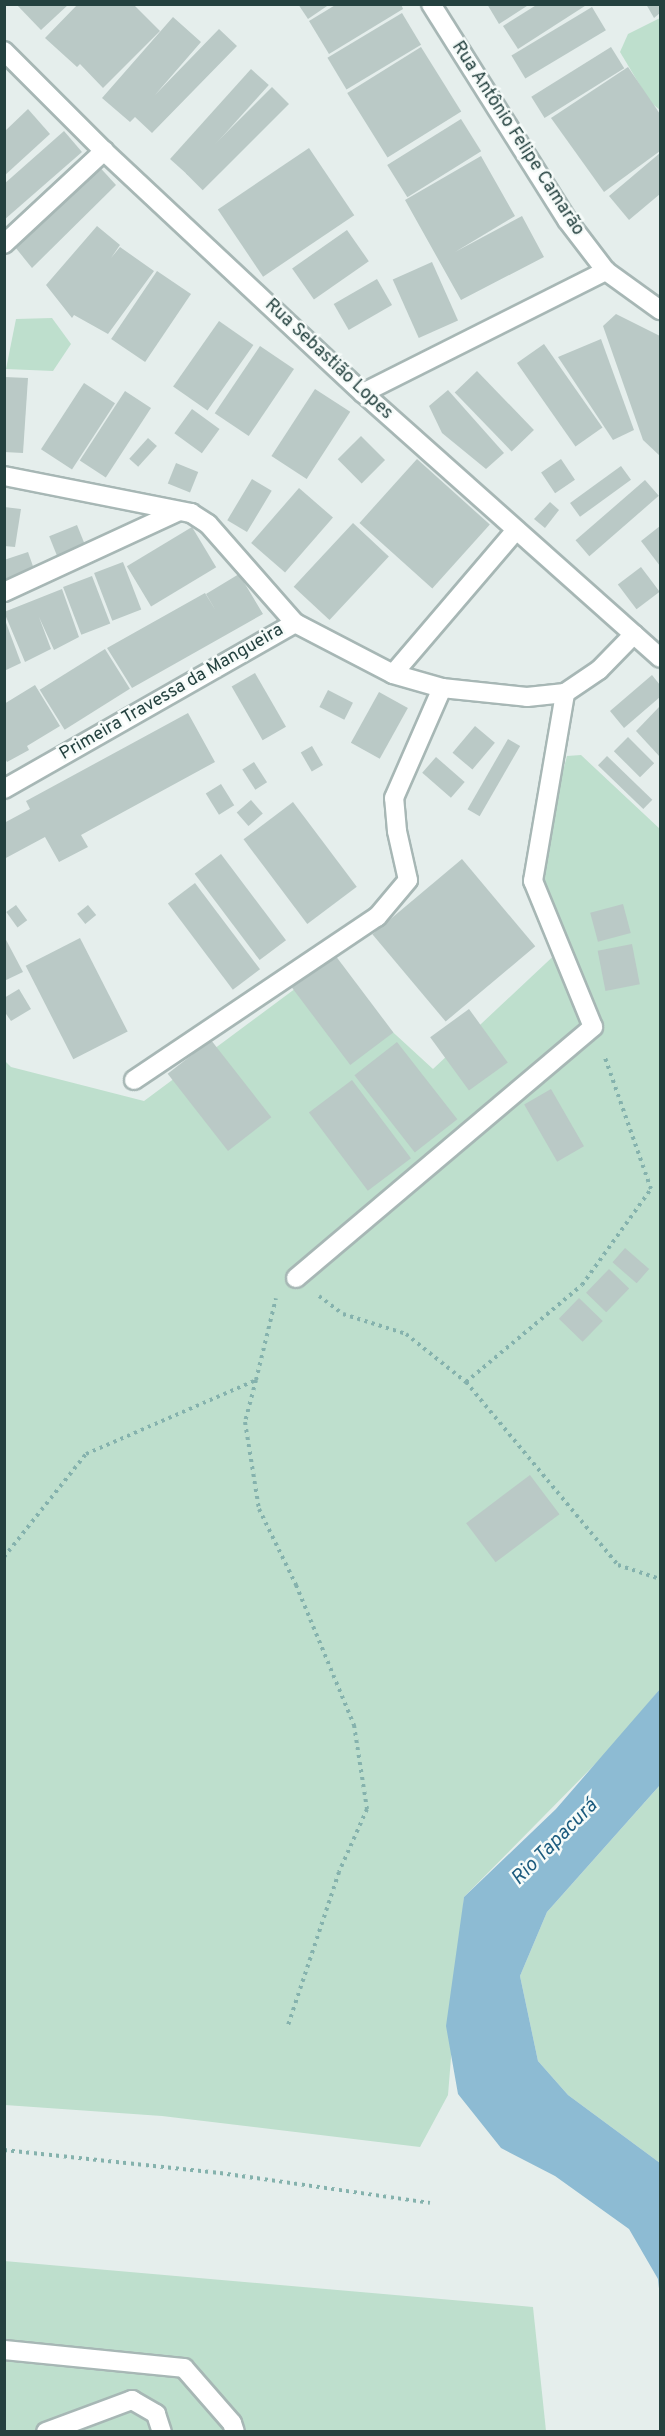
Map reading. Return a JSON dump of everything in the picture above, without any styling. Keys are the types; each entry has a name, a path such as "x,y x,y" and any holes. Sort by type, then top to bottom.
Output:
{"street":[{"name":"Rua Antônio Felipe Camarão","path":"431,4 567,220 606,271 660,309"},
{"name":"Rua Sebastião Lopes","path":"4,51 104,151 363,393 660,658"},
{"path":"4,243 104,151"},
{"path":"363,393 606,271"},
{"path":"4,476 191,513 208,524 296,623"},
{"path":"4,592 177,512"},
{"path":"393,674 516,530"},
{"name":"Primeira Travessa da Mangueira","path":"4,789 296,623 393,674 442,688 527,697 565,693 599,670 634,634"},
{"path":"134,1080 377,917 408,880 397,831 394,798 442,688"},
{"path":"296,1278 593,1026 533,881 565,693"},
{"path":"4,2349 184,2368 232,2423 236,2432"},
{"path":"46,2432 132,2400 156,2414 162,2432"}],"path":[{"path":"466,1382 582,1285 651,1189 593,1026"},
{"path":"287,2028 339,1872 367,1809 354,1725 296,1585 259,1509 245,1422 274,1300 296,1278 343,1314 406,1334 466,1382 618,1565 660,1579"},
{"path":"4,1557 86,1454 256,1380"},
{"path":"4,2150 220,2173 430,2203"}],"green space":[{"path":"660,18 660,110 650,102 620,52 628,34"},
{"path":"52,318 71,344 53,371 6,369 16,319"},
{"path":"581,755 660,829 660,1689 612,1747 464,1897 448,2095 420,2147 162,2116 5,2105 4,1060 11,1067 144,1101 323,968 433,1069 562,948 533,881 567,756"},
{"path":"660,1785 660,2163 568,2095 538,2061 520,1976 547,1912"},
{"path":"4,2261 533,2307 546,2431 5,2431"}],"water":[{"name":"Rio Tapacurá","path":"660,1689 660,1785 547,1912 520,1976 538,2061 568,2095 660,2163 660,2298 658,2279 629,2229 555,2176 501,2148 458,2094 446,2026 464,1897 556,1809"}],"building":[{"path":"16,4 69,4 41,30"},
{"path":"78,4 137,4 135,6 160,31 103,88 80,64 77,67 45,38"},
{"path":"298,4 330,4 308,19"},
{"path":"337,4 401,4 403,9 329,54 309,21"},
{"path":"487,4 530,4 499,24"},
{"path":"538,4 588,4 518,49 503,26"},
{"path":"646,4 660,4 660,13 654,18"},
{"path":"592,7 606,30 525,79 511,55"},
{"path":"402,13 421,45 346,90 327,58"},
{"path":"173,17 201,42 155,95 219,29 237,46 152,133 135,117 130,122 102,98"},
{"path":"421,47 461,111 387,158 347,93"},
{"path":"611,47 624,68 545,118 531,97"},
{"path":"628,67 660,114 660,151 604,192 551,118"},
{"path":"251,69 269,85 188,175 170,159"},
{"path":"272,87 289,104 203,190 186,173"},
{"path":"28,109 50,134 4,176 4,132"},
{"path":"461,119 481,151 407,197 387,165"},
{"path":"64,131 82,152 4,220 4,184"},
{"path":"309,148 354,215 263,277 218,210"},
{"path":"660,153 660,194 629,220 609,196"},
{"path":"481,156 515,216 455,252 522,216 544,257 461,300 405,200"},
{"path":"95,162 116,185 32,268 15,247"},
{"path":"97,226 120,245 111,258 120,247 154,271 108,334 74,315 72,318 46,285"},
{"path":"347,230 369,261 314,300 292,268"},
{"path":"432,262 458,320 419,338 393,279"},
{"path":"157,271 191,294 145,362 111,339"},
{"path":"377,279 392,305 349,330 334,304"},
{"path":"616,314 660,336 660,456 643,440 603,326"},
{"path":"219,321 253,345 208,411 173,387"},
{"path":"601,339 634,430 613,440 558,357"},
{"path":"544,344 603,428 575,446 517,363"},
{"path":"260,346 294,369 249,436 215,413"},
{"path":"477,371 534,430 512,452 455,393"},
{"path":"4,377 28,378 23,453 4,452"},
{"path":"84,383 115,403 72,469 41,449"},
{"path":"315,389 350,412 307,479 271,456"},
{"path":"448,390 504,453 486,469 442,433 429,406"},
{"path":"125,391 151,408 106,477 80,461"},
{"path":"192,409 220,429 202,453 174,433"},
{"path":"361,436 385,460 362,483 338,459"},
{"path":"148,438 157,446 138,467 129,459"},
{"path":"417,459 490,525 432,588 359,523"},
{"path":"561,459 575,480 555,493 541,472"},
{"path":"176,463 198,472 190,492 168,483"},
{"path":"621,466 631,480 580,517 570,503"},
{"path":"252,479 272,491 247,532 227,520"},
{"path":"645,480 659,496 589,556 576,540"},
{"path":"299,488 333,518 285,573 251,543"},
{"path":"550,502 559,510 545,528 534,519"},
{"path":"4,507 21,509 15,547 4,546"},
{"path":"353,523 389,556 330,620 294,587"},
{"path":"77,525 85,545 57,557 49,536"},
{"path":"660,526 660,566 641,541"},
{"path":"192,527 216,567 151,606 127,566"},
{"path":"28,552 35,572 4,583 4,560"},
{"path":"123,562 141,610 112,621 94,573"},
{"path":"641,567 660,592 636,609 618,584"},
{"path":"239,574 263,614 132,688 107,648 205,593 216,611 206,594"},
{"path":"92,576 110,624 81,635 63,587"},
{"path":"62,589 79,637 54,650 39,617 51,649 25,662 4,612"},
{"path":"4,621 21,663 4,671"},
{"path":"105,649 130,689 65,730 40,690"},
{"path":"255,673 286,727 263,740 232,686"},
{"path":"652,675 660,685 660,697 624,728 610,711"},
{"path":"35,685 60,726 27,746 29,750 7,762 4,757 4,704"},
{"path":"328,690 353,703 344,720 319,707"},
{"path":"379,692 408,708 380,759 351,743"},
{"path":"660,706 660,757 636,731"},
{"path":"188,713 215,762 81,835 88,847 59,862 45,837 4,859 4,823 30,809 26,801"},
{"path":"475,726 495,743 472,770 453,753"},
{"path":"628,737 654,763 640,777 614,751"},
{"path":"508,739 520,746 480,816 468,809"},
{"path":"312,746 323,765 312,772 301,752"},
{"path":"607,756 652,800 643,809 598,765"},
{"path":"436,757 465,782 451,798 422,773"},
{"path":"254,762 267,782 255,790 242,770"},
{"path":"221,784 234,805 219,815 206,794"},
{"path":"251,800 263,814 248,826 237,812"},
{"path":"293,802 357,887 307,924 243,839"},
{"path":"221,854 286,940 260,960 195,874"},
{"path":"462,859 535,946 446,1022 372,934"},
{"path":"195,883 260,969 233,990 168,903"},
{"path":"623,904 631,933 598,942 590,913"},
{"path":"16,905 27,920 17,927 6,912"},
{"path":"88,905 96,915 85,924 77,914"},
{"path":"4,936 23,972 4,981"},
{"path":"80,938 128,1032 73,1059 26,966"},
{"path":"632,944 640,984 605,991 598,951"},
{"path":"335,955 393,1032 350,1065 292,987"},
{"path":"19,989 31,1009 11,1021 4,1011 4,998"},
{"path":"469,1009 508,1062 469,1091 430,1037"},
{"path":"211,1040 271,1117 228,1151 168,1074"},
{"path":"397,1042 457,1119 415,1152 354,1075"},
{"path":"352,1080 411,1158 368,1191 309,1112"},
{"path":"551,1089 584,1146 557,1162 524,1104"},
{"path":"625,1248 649,1269 637,1283 613,1262"},
{"path":"609,1269 629,1288 606,1312 586,1293"},
{"path":"579,1298 603,1321 583,1342 559,1319"},
{"path":"530,1475 559,1514 496,1562 466,1523"}]}
